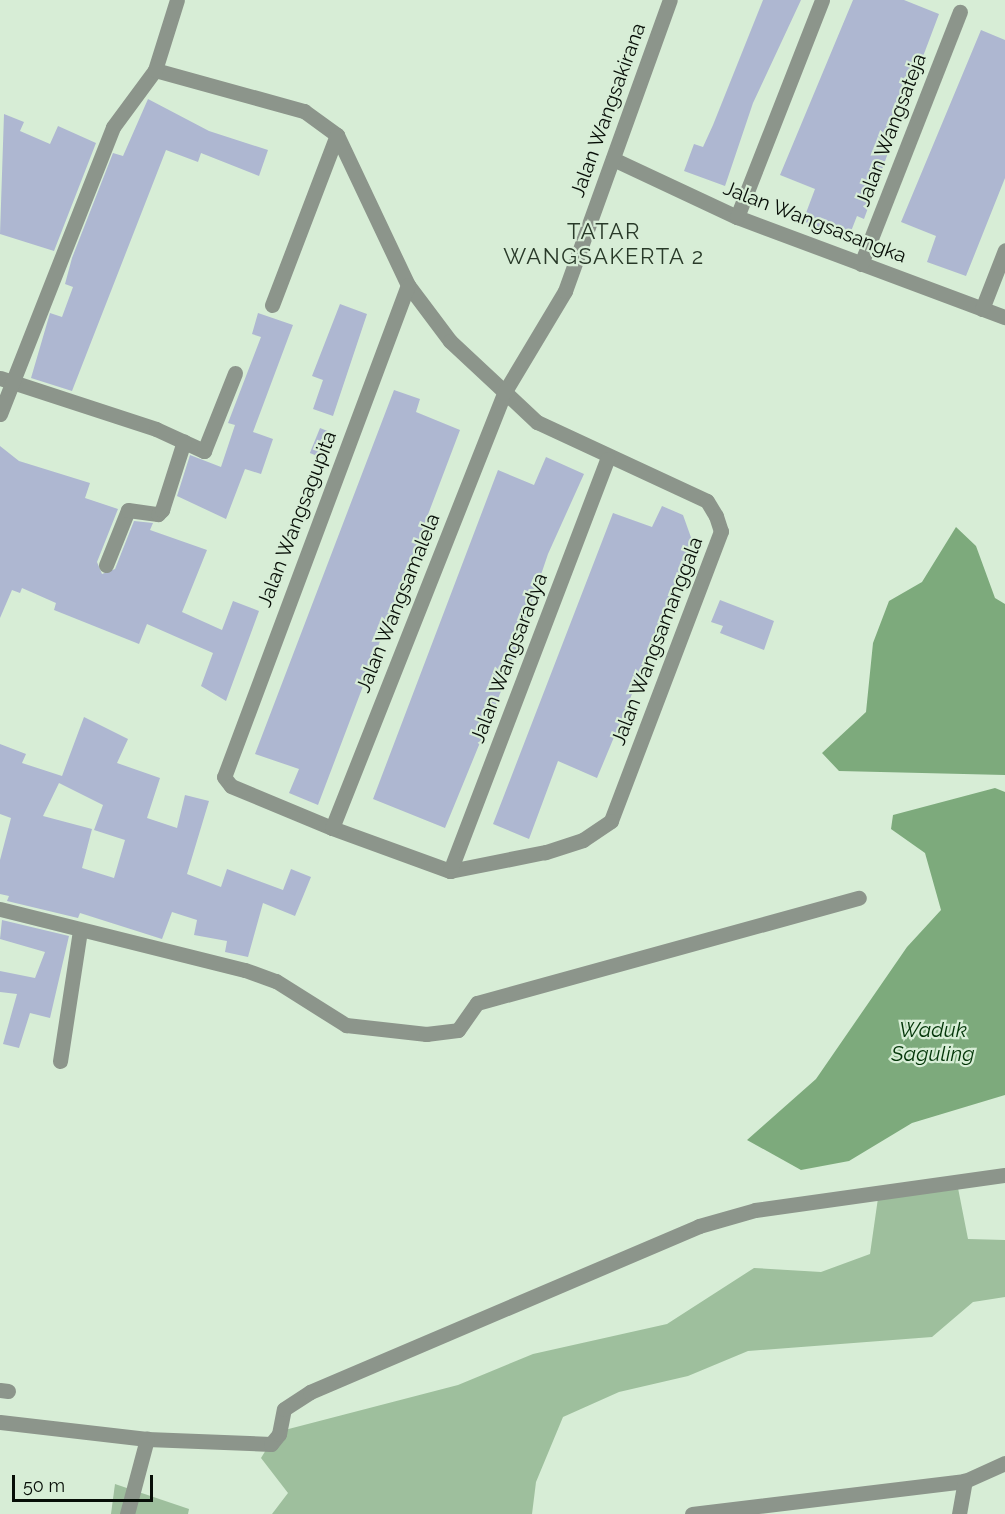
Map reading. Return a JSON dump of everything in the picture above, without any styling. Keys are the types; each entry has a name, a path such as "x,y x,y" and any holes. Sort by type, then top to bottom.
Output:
{"street":[{"path":"0,414 7,380 113,127 162,73 177,0"},
{"path":"737,217 822,0"},
{"name":"Jalan Wangsakirana","path":"504,393 565,291 613,159 665,1"},
{"name":"Jalan Wangsateja","path":"861,264 960,12"},
{"path":"162,73 304,111 337,135 272,305"},
{"name":"Jalan Wangsamanggala","path":"337,135 408,285 450,341 504,393 545,427 607,459 707,501 721,531 610,820 582,840 450,871"},
{"name":"Jalan Wangsasangka","path":"613,159 737,217 1005,317"},
{"path":"982,309 1005,250"},
{"name":"Jalan Wangsagupita","path":"332,828 231,786 224,768 408,285"},
{"path":"7,380 209,449 235,373"},
{"name":"Jalan Wangsamalela","path":"332,828 504,393"},
{"path":"106,565 128,510 158,514 162,510 184,441"},
{"name":"Jalan Wangsaradya","path":"450,871 607,459"},
{"path":"332,828 450,871"},
{"path":"0,909 255,974 346,1025 426,1034 458,1030 477,1003 859,898"},
{"path":"60,1061 80,931"},
{"path":"0,1422 147,1439 271,1444 279,1434 284,1409 310,1392 699,1226 755,1210 1005,1175"},
{"path":"127,1514 147,1439"},
{"path":"692,1514 964,1481 1005,1462"},
{"path":"959,1514 964,1481"}],"shaded area":[{"path":"958,1188 968,1239 1005,1240 1005,1297 973,1302 932,1337 748,1351 688,1376 619,1392 563,1417 536,1482 532,1514 272,1514 288,1493 261,1458 277,1432 458,1385 533,1354 667,1324 754,1268 821,1272 870,1254 878,1198"},
{"path":"115,1484 189,1509 188,1514 111,1514"}],"water":[{"path":"956,527 976,546 995,598 1005,604 1005,775 839,771 822,753 866,712 873,643 889,601 922,582"},
{"name":"Waduk Saguling","path":"995,788 1005,792 1005,1095 912,1123 849,1161 801,1170 747,1140 816,1079 907,947 941,910 925,853 891,829 893,815"}],"building":[{"path":"763,0 801,0 753,103 725,186 684,171 694,144 703,147"},
{"path":"853,0 904,0 939,14 916,75 909,72 891,119 880,150 888,153 864,219 857,216 848,239 803,221 815,189 780,175"},
{"path":"981,30 1005,40 1005,178 966,276 927,262 936,236 901,222"},
{"path":"148,99 209,131 268,150 259,176 201,153 198,162 166,150 72,391 31,378 50,313 62,317 73,287 65,284 72,258 113,153 123,156"},
{"path":"4,114 24,122 20,131 50,144 58,126 96,143 54,251 0,234"},
{"path":"340,304 367,314 333,416 313,409 323,380 312,376"},
{"path":"258,313 293,325 253,432 273,439 261,474 245,469 226,519 177,496 190,455 221,467 235,425 228,423 261,337 252,334"},
{"path":"394,390 420,399 416,412 460,430 318,805 289,793 299,769 255,754"},
{"path":"320,428 335,434 325,459 310,453"},
{"path":"0,446 19,461 90,483 85,498 118,509 97,562 102,574 115,569 134,521 153,523 150,530 207,550 182,612 222,630 233,601 259,611 226,701 201,686 213,653 147,624 139,644 54,610 56,603 22,588 20,593 12,590 0,618"},
{"path":"546,457 584,474 548,554 504,684 445,828 373,799 498,470 534,485"},
{"path":"662,506 683,515 693,543 701,544 694,559 689,557 597,778 558,761 529,839 493,824 613,513 652,527"},
{"path":"720,600 774,621 764,650 720,633 723,626 711,622"},
{"path":"84,717 128,739 117,763 160,778 147,818 177,828 185,795 209,801 187,874 221,887 227,869 283,890 291,869 311,877 295,916 263,903 248,957 225,952 227,941 194,935 197,920 172,912 162,939 80,913 78,918 7,901 9,896 0,894 0,860 11,818 0,814 0,744 26,754 22,763 62,776","holes":["59,783 103,805 94,830 125,840 114,878 82,868 92,829 43,816"]},
{"path":"2,920 69,936 50,1018 30,1013 19,1048 3,1044 17,994 0,992 0,971 35,978 45,952 0,939"}],"district":[{"name":"TATAR WANGSAKERTA 2","path":"604,244"}]}
